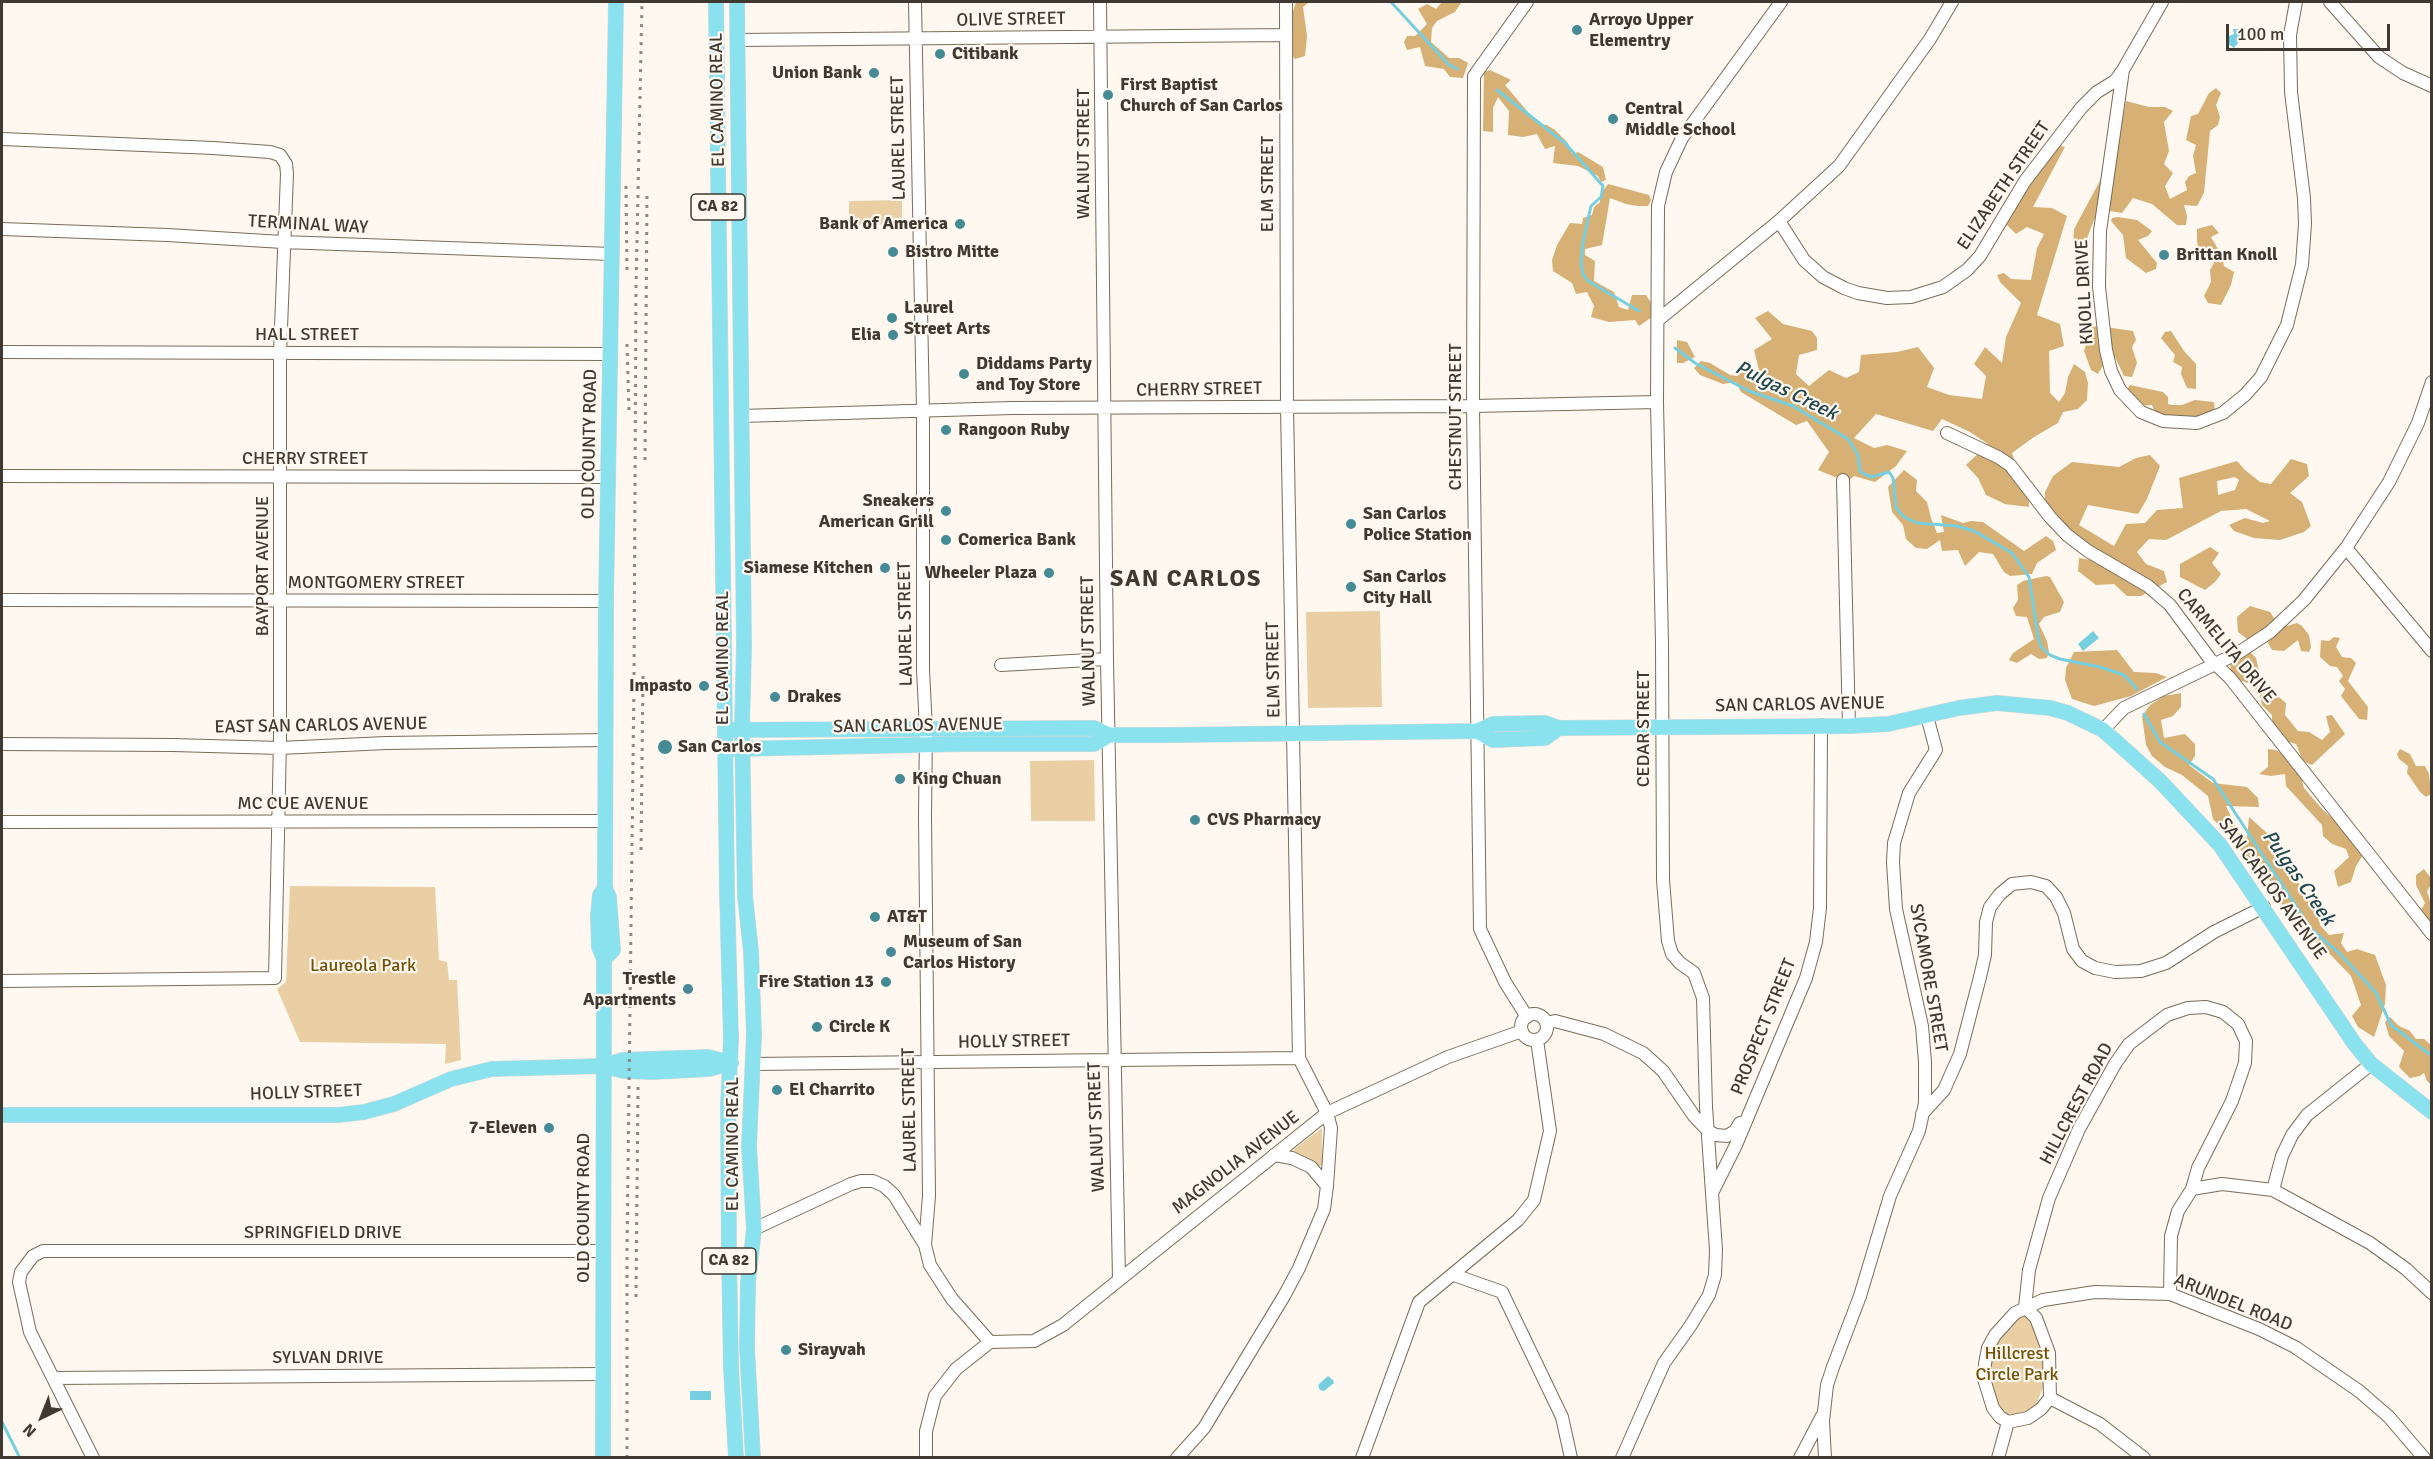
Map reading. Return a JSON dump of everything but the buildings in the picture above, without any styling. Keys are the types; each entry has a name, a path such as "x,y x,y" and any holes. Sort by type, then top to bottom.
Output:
{"main road":[{"name":"OLD COUNTY ROAD","path":"603,1458 604,959 599,947 598,915 600,896 605,888 606,601 616,2"},
{"name":"EL CAMINO REAL","path":"716,2 725,750 731,1032 729,1288 736,1458"},
{"path":"724,2 724,26 727,33 737,40"},
{"name":"EL CAMINO REAL","path":"737,2 744,646 742,729 745,896 752,977 753,1064 749,1146 754,1229 748,1282 747,1339 753,1458"},
{"path":"721,413 741,416"},
{"name":"SAN CARLOS AVENUE","path":"725,750 1094,728 1109,735 1477,731 1493,724 1545,723 1559,728 1849,726 1888,724 1959,708 1996,703 2050,708 2068,713 2103,729 2160,781 2220,845 2354,1043 2371,1064 2432,1112"},
{"name":"SAN CARLOS AVENUE","path":"725,730 926,738"},
{"name":"HOLLY STREET","path":"2,1115 338,1115 364,1112 394,1104 451,1079 484,1070 604,1066 624,1071 653,1072 707,1069 730,1064 753,1064"}],"street":[{"name":"LAUREL STREET","path":"915,2 923,411 922,646 926,738 929,1196 925,1245"},
{"name":"WALNUT STREET","path":"1100,2 1107,659 1119,1279"},
{"name":"ELM STREET","path":"1177,1458 1204,1428 1284,1296 1299,1268 1324,1209 1327,1186 1331,1128 1327,1113 1299,1058 1287,407 1286,2"},
{"name":"CHESTNUT STREET","path":"1527,2 1474,76 1473,406 1479,929 1505,982 1527,1017"},
{"name":"CEDAR STREET","path":"1622,1458 1664,1363 1709,1295 1715,1275 1703,998 1694,973 1672,954 1668,941 1663,880 1657,215 1666,172 1673,154 1691,124 1781,2"},
{"path":"1658,320 1779,221 1839,166 1930,39 1952,2"},
{"name":"ELIZABETH STREET","path":"1779,221 1804,260 1823,277 1844,288 1887,298 1911,297 1943,287 1967,270 1980,256 2025,181 2081,108 2115,81 2162,2"},
{"name":"KNOLL DRIVE","path":"2123,70 2100,231 2099,287 2106,350 2111,371 2120,390 2141,412 2163,421 2197,423 2223,414 2261,377 2287,325 2302,265 2304,198 2291,92 2290,35 2296,2"},
{"path":"2330,2 2379,57 2403,73 2432,86"},
{"name":"OLIVE STREET","path":"737,40 1286,35"},
{"name":"BAYPORT AVENUE","path":"2,138 213,147 280,155 286,164 287,174 280,353 280,748 275,978 2,981"},
{"name":"TERMINAL WAY","path":"2,228 283,242 612,254"},
{"name":"HALL STREET","path":"2,352 611,354"},
{"path":"2103,729 2124,708 2238,653 2270,632 2304,600 2346,548 2389,482 2418,423 2432,382"},
{"name":"CHERRY STREET","path":"741,416 923,411 1657,402"},
{"name":"CARMELITA DRIVE","path":"1947,433 2010,465 2050,517 2067,535 2088,551 2148,586 2170,605 2432,934"},
{"name":"CHERRY STREET","path":"2,476 609,477"},
{"path":"1843,480 1849,726"},
{"path":"2346,548 2432,651"},
{"name":"MONTGOMERY STREET","path":"2,600 606,601"},
{"path":"1001,665 1107,659"},
{"name":"SYCAMORE STREET","path":"1824,1458 1824,1412 1827,1385 1860,1296 1890,1196 1919,1131 1922,1114 1925,1062 1922,1026 1896,909 1893,862 1894,843 1909,793 1936,750 1927,716"},
{"name":"PROSPECT STREET","path":"1713,1191 1806,978 1816,942 1820,908 1821,725"},
{"name":"EAST SAN CARLOS AVENUE","path":"2,744 173,744 280,748 386,743 606,740"},
{"name":"MC CUE AVENUE","path":"2,822 605,821"},
{"path":"1922,1114 1944,1090 1960,1054 1985,955 1986,922 1990,907 2012,884 2031,882 2046,886 2056,897 2064,913 2073,949 2082,961 2095,968 2115,972 2141,971 2166,963 2214,932 2264,907"},
{"name":"HILLCREST ROAD","path":"2025,1307 2029,1270 2049,1198 2079,1130 2115,1064 2129,1044 2167,1015 2188,1008 2206,1007 2223,1012 2238,1024 2246,1041 2245,1063 2232,1101 2198,1168 2192,1189 2178,1211 2171,1236 2170,1294"},
{"path":"1537,1040 1525,1036 1522,1023 1527,1017 1536,1015 1546,1023"},
{"path":"1546,1023 1555,1021 1604,1034 1643,1053 1663,1071 1694,1116 1708,1131 1716,1135 1731,1134 1751,1107"},
{"path":"1537,1040 1544,1035 1546,1023"},
{"name":"MAGNOLIA AVENUE","path":"990,1342 1034,1341 1063,1325 1327,1113 1448,1057 1522,1031"},
{"path":"1362,1458 1419,1302 1518,1220 1534,1200 1550,1131 1537,1040"},
{"name":"HOLLY STREET","path":"753,1064 1299,1058"},
{"path":"2273,1190 2282,1156 2292,1135 2307,1115 2371,1064"},
{"path":"1274,1155 1292,1158 1311,1167 1327,1186"},
{"path":"754,1229 861,1181 873,1181 884,1186 894,1195 925,1245 930,1265 952,1299 990,1342 956,1370 935,1396 926,1431 926,1458"},
{"path":"2192,1189 2222,1184 2273,1190 2370,1243 2406,1269 2432,1293"},
{"name":"SPRINGFIELD DRIVE","path":"53,1378 30,1332 19,1282 26,1263 43,1251 604,1251"},
{"path":"1454,1275 1502,1292 1562,1418 1571,1458"},
{"name":"ARUNDEL ROAD","path":"2025,1307 2043,1300 2095,1292 2170,1294 2259,1329 2295,1347 2359,1391 2389,1417 2424,1458"},
{"path":"2025,1307 2036,1318 2049,1353 2050,1398 2041,1409 2028,1418 2008,1422 2000,1417 1990,1401 1984,1379 1988,1348 1995,1335 2015,1313 2025,1307"},
{"name":"SYLVAN DRIVE","path":"53,1378 603,1374"},
{"path":"53,1378 93,1458"},
{"path":"2050,1398 2100,1424 2144,1458"},
{"path":"1800,1458 1824,1412"},
{"path":"1998,1458 2008,1422"}],"green space":[{"path":"902,200 902,224 849,225 849,201"},
{"path":"1380,611 1382,707 1308,708 1306,612"},
{"path":"1094,760 1095,821 1031,821 1030,761"},
{"name":"Laureola Park","path":"290,886 435,887 439,960 447,962 449,980 457,980 461,1060 445,1064 446,1044 300,1042 277,989 286,982"},
{"path":"1322,1128 1322,1165 1318,1167 1309,1159 1295,1153 1294,1149"},
{"name":"Hillcrest Circle Park","path":"2023,1313 2029,1317 2044,1358 2044,1385 2036,1405 2028,1413 2018,1416 2008,1414 1994,1400 1990,1389 1988,1369 1995,1341"}],"shaded area":[{"path":"1296,2 1309,2 1303,7 1307,36 1305,56 1295,59 1290,53 1289,15"},
{"path":"1442,2 1461,3 1455,12 1437,21 1432,28 1431,42 1449,58 1459,58 1468,63 1463,78 1450,77 1444,69 1425,66 1420,47 1407,50 1404,42 1407,36 1415,36 1427,24 1418,9 1427,4 1436,9"},
{"path":"1490,70 1511,80 1505,85 1538,124 1547,125 1555,130 1568,143 1572,154 1578,152 1603,167 1606,180 1601,182 1598,176 1578,166 1553,163 1555,146 1545,149 1537,134 1523,137 1508,135 1509,111 1498,97 1493,108 1493,132 1483,131 1484,72"},
{"path":"2216,88 2221,93 2216,105 2220,117 2218,125 2210,131 2204,193 2197,206 2184,205 2187,216 2186,225 2177,225 2152,204 2133,198 2122,213 2110,211 2110,201 2094,220 2082,251 2073,248 2074,229 2117,149 2126,101 2149,107 2165,107 2173,111 2164,122 2169,151 2164,164 2173,173 2165,186 2170,199 2187,190 2185,182 2189,176 2196,173 2193,156 2196,145 2186,140 2191,116 2198,114 2209,93"},
{"path":"2057,145 2065,147 2033,207 2052,208 2067,216 2037,315 2060,324 2064,346 2049,351 2050,393 2059,402 2065,393 2068,377 2074,364 2085,372 2088,383 2087,400 2078,409 2063,412 2058,423 2012,453 2016,464 2028,478 2029,507 2005,504 1986,495 1978,478 1966,465 1988,444 1970,432 1942,419 1933,431 1876,414 1854,438 1874,448 1887,445 1907,451 1896,466 1875,482 1854,476 1847,482 1818,470 1829,452 1807,421 1796,425 1741,392 1736,382 1723,384 1700,375 1694,368 1701,361 1710,363 1730,375 1737,376 1744,370 1761,378 1754,350 1772,339 1755,318 1768,311 1783,324 1812,331 1817,338 1817,350 1799,355 1796,374 1809,386 1829,370 1846,378 1859,372 1861,355 1897,352 1918,347 1934,368 1927,387 1949,395 1982,399 1986,376 1974,364 1985,347 2002,363 2006,337 2021,303 2000,282 1997,275 2004,273 2011,279 2031,280 2037,248 2044,234 2027,227 2016,234 2006,224 2018,200"},
{"path":"1608,184 1649,195 1651,200 1648,206 1638,206 1610,198 1602,245 1585,249 1585,255 1595,261 1594,281 1614,292 1619,307 1628,310 1632,295 1646,295 1653,306 1652,317 1639,326 1635,320 1609,322 1591,317 1594,306 1587,292 1576,294 1572,283 1553,271 1552,260 1557,245 1570,223 1582,224 1583,218 1592,215 1594,207 1600,202 1600,195"},
{"path":"2112,218 2137,220 2152,231 2148,236 2138,240 2157,263 2156,269 2146,273 2126,258 2123,235 2111,221"},
{"path":"2212,225 2219,233 2211,237 2222,256 2224,266 2234,272 2231,285 2221,305 2208,303 2204,296 2211,282 2210,270 2214,263 2209,253 2199,251 2197,241 2197,229"},
{"path":"2091,327 2133,331 2136,340 2132,347 2137,363 2132,377 2124,376 2115,357 2105,362 2098,374 2091,370 2084,351"},
{"path":"2171,331 2196,364 2196,389 2187,388 2181,374 2182,367 2173,362 2175,355 2161,338 2165,332"},
{"path":"1677,340 1687,342 1695,357 1683,363 1677,363"},
{"path":"2130,385 2163,392 2168,397 2168,404 2172,405 2182,405 2195,400 2214,402 2215,412 2197,420 2178,416 2164,419 2155,413 2152,405 2139,406 2126,391"},
{"path":"2150,455 2160,466 2147,499 2138,514 2088,505 2079,525 2114,546 2126,524 2145,523 2157,510 2183,508 2179,478 2237,461 2260,482 2271,484 2291,459 2307,464 2309,476 2290,493 2302,502 2311,526 2304,532 2280,540 2254,538 2234,531 2229,525 2245,518 2263,523 2270,521 2246,509 2221,511 2166,540 2149,539 2137,552 2146,564 2164,571 2167,582 2141,596 2127,596 2114,584 2096,585 2078,571 2079,558 2097,561 2045,501 2045,492 2053,476 2072,462 2119,467 2136,458","holes":["2235,477 2239,480 2235,490 2218,495 2217,481"]},
{"path":"1904,470 1917,480 1916,491 1927,502 1937,533 1944,532 1941,515 1963,523 1983,522 2024,551 2046,536 2053,541 2056,550 2037,563 2032,574 2010,576 2004,572 1993,554 1979,552 1965,566 1958,550 1942,551 1940,540 1927,549 1916,548 1906,539 1903,525 1892,512 1888,487"},
{"path":"2210,547 2219,553 2212,563 2221,574 2205,590 2180,577 2180,564"},
{"path":"2050,577 2064,602 2060,612 2044,617 2039,624 2047,641 2049,652 2047,658 2039,659 2031,654 2017,663 2009,660 2013,653 2034,639 2027,617 2016,616 2013,608 2018,600 2017,585 2023,581"},
{"path":"2250,606 2270,612 2274,618 2287,626 2297,623 2302,626 2309,635 2311,647 2309,652 2301,651 2298,640 2284,651 2272,650 2268,643 2271,635 2264,629 2247,639 2238,632 2237,617"},
{"path":"2334,637 2340,638 2336,647 2342,657 2351,658 2356,663 2348,681 2368,707 2367,720 2359,719 2341,696 2345,689 2339,681 2343,676 2337,667 2330,666 2320,657 2321,640 2329,641"},
{"path":"2117,650 2134,672 2156,673 2167,677 2131,696 2094,706 2072,699 2065,680 2066,668 2074,652"},
{"path":"2248,650 2256,658 2262,683 2286,703 2285,715 2298,731 2309,732 2322,740 2330,732 2326,716 2332,715 2345,734 2312,765 2303,761 2296,744 2272,737 2272,715 2262,705 2260,695 2251,684 2239,680 2231,671 2230,662"},
{"path":"2181,693 2181,707 2173,716 2161,720 2164,738 2185,734 2195,744 2195,756 2189,765 2213,783 2247,787 2258,798 2259,807 2226,806 2240,836 2247,838 2249,817 2267,833 2279,857 2317,908 2320,925 2329,935 2344,933 2341,943 2347,952 2357,949 2375,955 2386,985 2385,1004 2374,1037 2358,1027 2352,1016 2361,1005 2351,976 2326,950 2306,935 2279,901 2278,887 2261,873 2213,819 2208,796 2182,775 2165,767 2152,756 2146,745 2142,716 2150,705 2164,696"},
{"path":"2268,749 2276,750 2287,757 2301,777 2304,788 2343,828 2363,855 2356,866 2351,882 2338,887 2334,871 2349,857 2346,849 2332,844 2323,836 2322,825 2286,786 2285,774 2271,776 2259,774 2268,767"},
{"path":"2400,749 2410,754 2416,766 2425,766 2429,774 2431,794 2426,797 2420,792 2407,773 2408,766 2399,759 2397,754"},
{"path":"2424,869 2431,878 2431,885 2427,891 2431,904 2431,923 2420,912 2425,903 2416,885 2416,875"},
{"path":"2390,1017 2399,1026 2410,1031 2416,1039 2424,1039 2431,1045 2431,1084 2424,1073 2410,1078 2399,1067 2404,1051 2389,1036 2385,1022"}],"water":[{"path":"2233,29 2238,29 2241,39 2234,48 2227,43 2229,36 2234,34"},
{"path":"2093,631 2099,638 2083,651 2078,644"},
{"path":"1328,1376 1334,1383 1324,1391 1320,1390 1318,1385"},
{"path":"690,1391 711,1391 711,1400 690,1400"}],"waterway":[{"name":"Pulgas Creek","path":"1391,2 1448,64 1457,69"},
{"name":"Pulgas Creek","path":"1497,90 1565,143 1603,186 1601,197 1591,206 1583,242 1581,262 1583,274 1588,281 1639,311"},
{"name":"Pulgas Creek","path":"1675,348 1695,363 1749,391 1793,406 1848,439 1858,455 1860,471 1872,477 1889,472 1893,478 1896,508 1904,517 1917,523 1957,526 1974,531 2012,553 2029,577 2041,647 2050,655 2060,659 2100,667 2124,675 2137,689"},
{"name":"Pulgas Creek","path":"2144,714 2160,742 2213,779 2311,929 2339,953 2376,993 2391,1025 2432,1056"},
{"path":"2,1422 20,1458"}],"railway":[{"path":"627,1458 636,288 642,2"},
{"path":"626,186 627,272"},
{"path":"645,460 647,193"},
{"path":"627,344 629,410"},
{"path":"641,850 643,676"},
{"path":"636,1297 638,1087"}],"place":[{"name":"Arroyo Upper Elementry","path":"1577,30"},
{"name":"Citibank","path":"940,54"},
{"name":"Union Bank","path":"874,73"},
{"name":"First Baptist Church of San Carlos","path":"1108,95"},
{"name":"Central Middle School","path":"1613,119"},
{"name":"Bank of America","path":"960,224"},
{"name":"Bistro Mitte","path":"893,252"},
{"name":"Brittan Knoll","path":"2164,255"},
{"name":"Laurel Street Arts","path":"892,318"},
{"name":"Elia","path":"893,335"},
{"name":"Diddams Party and Toy Store","path":"964,374"},
{"name":"Rangoon Ruby","path":"946,430"},
{"name":"Sneakers American Grill","path":"946,511"},
{"name":"San Carlos Police Station","path":"1351,524"},
{"name":"Comerica Bank","path":"946,540"},
{"name":"Siamese Kitchen","path":"885,568"},
{"name":"Wheeler Plaza","path":"1049,573"},
{"name":"San Carlos City Hall","path":"1351,587"},
{"name":"Impasto","path":"704,686"},
{"name":"Drakes","path":"775,697"},
{"name":"San Carlos","path":"665,747"},
{"name":"King Chuan","path":"900,779"},
{"name":"CVS Pharmacy","path":"1195,820"},
{"name":"AT&T","path":"875,917"},
{"name":"Museum of San Carlos History","path":"891,952"},
{"name":"Fire Station 13","path":"886,982"},
{"name":"Trestle Apartments","path":"688,989"},
{"name":"Circle K","path":"817,1027"},
{"name":"El Charrito","path":"777,1090"},
{"name":"7-Eleven","path":"549,1128"},
{"name":"Sirayvah","path":"786,1350"}],"district":[{"name":"SAN CARLOS","path":"1186,580"}]}
